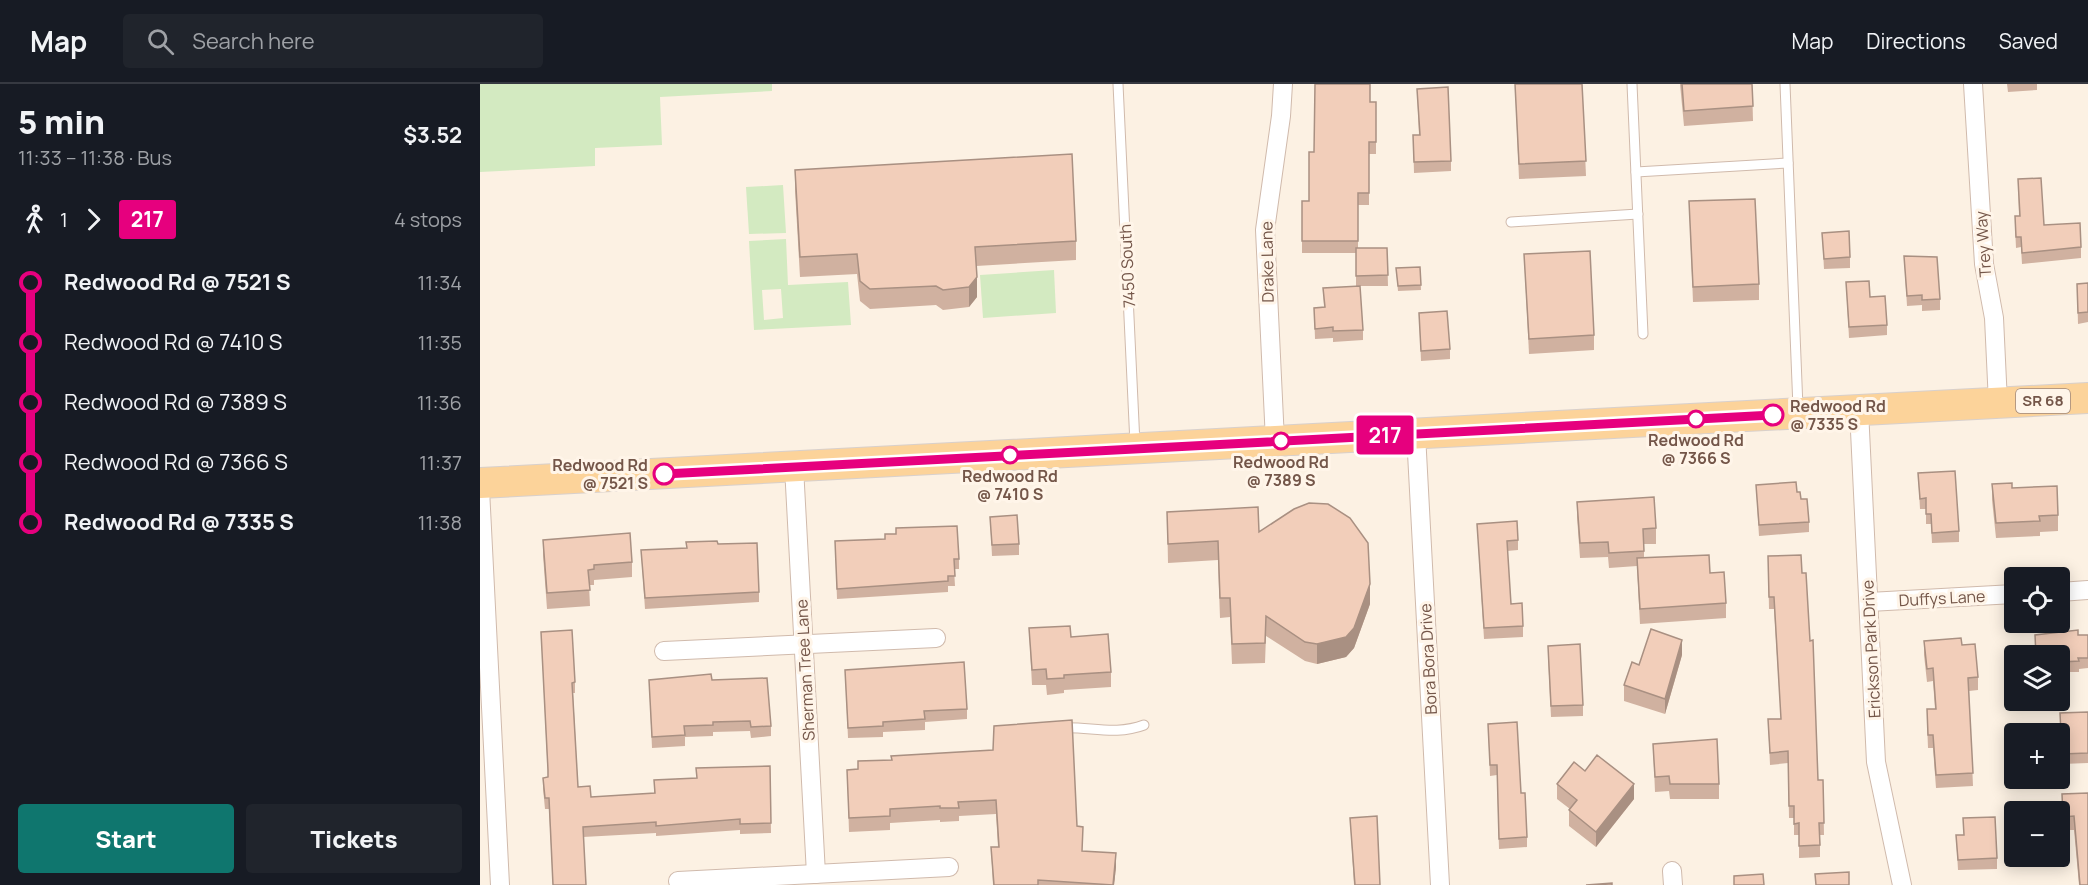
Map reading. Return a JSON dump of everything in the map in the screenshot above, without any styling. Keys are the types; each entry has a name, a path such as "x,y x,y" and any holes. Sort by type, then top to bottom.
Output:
{"main road":[{"name":"SR 68","path":"480,483 2088,398"}],"street":[{"name":"Drake Lane","path":"1275,441 1265,230 1281,116 1283,84"},
{"name":"Trey Way","path":"1973,84 1984,264 1994,318 1998,403"},
{"name":"Erickson Park Drive","path":"1859,410 1876,762 1902,885"},
{"name":"Bora Bora Drive","path":"1416,434 1440,885"},
{"name":"Sherman Tree Lane","path":"794,467 816,874"},
{"path":"480,489 487,771 500,885"},
{"path":"2070,591 2088,590"},
{"name":"Duffys Lane","path":"1869,602 2004,595"},
{"path":"664,651 936,638"},
{"path":"678,881 950,867"}],"lane":[{"name":"7450 South","path":"1118,84 1135,449"},
{"path":"1632,84 1643,334"},
{"path":"1785,84 1798,414"},
{"path":"1636,172 1788,163"},
{"path":"1511,222 1638,214"},
{"path":"1048,729 1081,727 1092,732 1133,729 1144,725"}],"green space":[{"path":"480,84 772,84 772,91 660,97 662,145 595,148 595,166 480,172"},
{"path":"783,185 786,233 749,234 746,187"},
{"path":"786,239 788,285 848,282 851,325 754,330 749,241","holes":["781,289 783,318 764,320 762,290"]},
{"path":"1054,270 1056,313 983,318 980,275"}],"building":[{"path":"1315,84 1370,84 1370,102 1376,102 1376,142 1369,142 1369,193 1358,193 1358,241 1302,241 1302,201 1309,201 1309,152 1314,152"},
{"path":"1515,84 1582,84 1586,161 1519,164"},
{"path":"1682,84 1752,84 1753,106 1684,111"},
{"path":"1448,87 1451,161 1414,162 1413,135 1420,135 1417,89"},
{"path":"1072,154 1076,241 975,247 977,277 969,287 943,290 936,286 870,289 860,281 857,254 800,257 795,170"},
{"path":"2041,178 2044,225 2080,223 2081,247 2022,253 2021,237 2016,237 2015,216 2020,216 2018,179"},
{"path":"1755,199 1759,284 1693,287 1689,201"},
{"path":"1849,231 1850,257 1824,259 1822,233"},
{"path":"1356,248 1387,248 1388,275 1356,276"},
{"path":"1590,251 1594,335 1529,339 1524,254"},
{"path":"1904,256 1937,257 1940,299 1922,300 1922,295 1907,296"},
{"path":"1420,267 1421,285 1398,286 1396,268"},
{"path":"1869,281 1870,297 1885,296 1887,325 1849,327 1846,282"},
{"path":"2088,283 2088,312 2078,313 2077,284"},
{"path":"1360,286 1363,330 1333,331 1333,327 1315,329 1314,308 1325,307 1323,288"},
{"path":"1447,311 1450,349 1421,351 1419,313"},
{"path":"1955,471 1959,531 1932,533 1931,514 1926,514 1926,498 1920,499 1918,473"},
{"path":"1796,482 1797,492 1800,492 1801,499 1807,499 1809,522 1759,525 1756,485"},
{"path":"2012,483 2012,488 2057,486 2058,515 2039,516 2040,521 1996,523 1992,484"},
{"path":"1654,497 1656,528 1643,529 1644,551 1609,553 1608,542 1580,543 1577,502"},
{"path":"1309,503 1328,504 1350,518 1368,543 1370,584 1354,628 1346,637 1317,644 1305,642 1266,616 1265,643 1232,644 1230,598 1220,598 1218,541 1168,544 1167,512 1258,507 1259,532 1294,509"},
{"path":"1017,515 1019,544 992,545 990,517"},
{"path":"1517,521 1518,540 1507,541 1511,604 1522,603 1523,626 1484,628 1477,524"},
{"path":"957,526 959,559 954,559 955,576 948,576 948,581 837,589 835,541 885,539 885,534 896,534 896,528"},
{"path":"630,533 632,562 594,565 594,569 588,570 590,590 547,593 543,540"},
{"path":"717,541 718,544 757,543 759,592 645,598 641,550 687,548 686,542"},
{"path":"1709,555 1710,573 1724,572 1726,603 1640,609 1637,558"},
{"path":"1801,555 1802,573 1806,573 1810,641 1813,640 1818,780 1823,780 1824,823 1819,823 1820,845 1799,846 1799,823 1794,824 1794,806 1789,806 1788,751 1770,753 1768,719 1781,719 1774,597 1769,597 1768,556"},
{"path":"1070,626 1071,637 1108,634 1111,672 1064,675 1064,678 1047,679 1046,669 1032,670 1029,628"},
{"path":"1651,629 1682,640 1665,699 1624,685 1632,662 1639,665"},
{"path":"572,630 575,682 572,683 578,787 590,786 591,797 655,793 654,780 697,778 696,768 770,766 771,823 740,824 740,819 656,826 656,822 583,827 586,885 553,885 549,798 545,798 543,778 548,777 548,770 541,632"},
{"path":"2078,630 2078,635 2088,635 2088,658 2078,658 2079,661 2070,662 2070,645 2035,645 2035,635 2070,633 2070,631"},
{"path":"1961,638 1962,645 1975,644 1978,677 1968,678 1973,773 1936,775 1933,735 1928,735 1927,709 1936,709 1933,668 1927,669 1924,641"},
{"path":"1580,644 1583,705 1551,706 1548,646"},
{"path":"964,662 967,709 924,711 925,719 883,722 883,726 848,728 845,670"},
{"path":"711,674 712,680 767,678 771,726 751,727 750,721 713,722 713,725 684,726 685,735 652,737 649,680"},
{"path":"2088,712 2088,753 2070,754 2070,723 2060,723 2060,713"},
{"path":"1072,720 1077,826 1083,827 1082,851 1116,853 1113,885 1038,880 1038,885 994,885 991,847 999,847 996,800 958,802 959,808 940,808 940,806 890,809 890,816 849,818 847,770 858,769 858,761 892,760 891,756 993,750 994,726"},
{"path":"1517,722 1521,793 1525,793 1527,837 1499,839 1497,765 1490,765 1488,724"},
{"path":"1717,739 1719,784 1670,784 1669,776 1655,777 1653,744"},
{"path":"1597,755 1634,784 1596,832 1569,810 1577,800 1557,784 1574,762 1585,771"},
{"path":"2088,793 2088,885 2080,885 2074,816 2070,816 2070,801 2062,801 2062,794"},
{"path":"1377,816 1380,885 1355,885 1350,818"},
{"path":"1995,817 1997,858 1958,860 1956,835 1964,835 1963,818"},
{"path":"1849,872 1849,885 1816,885 1815,874"},
{"path":"1763,874 1764,885 1734,885 1734,876"},
{"path":"1612,883 1612,885 1586,885"}],"bus line":[{"name":"217","path":"664,474 1773,415"}],"place":[{"name":"Redwood Rd @ 7335 S","path":"1773,415"},
{"name":"Redwood Rd @ 7366 S","path":"1696,419"},
{"name":"Redwood Rd @ 7389 S","path":"1281,441"},
{"name":"Redwood Rd @ 7410 S","path":"1010,455"},
{"name":"Redwood Rd @ 7521 S","path":"664,474"}]}
